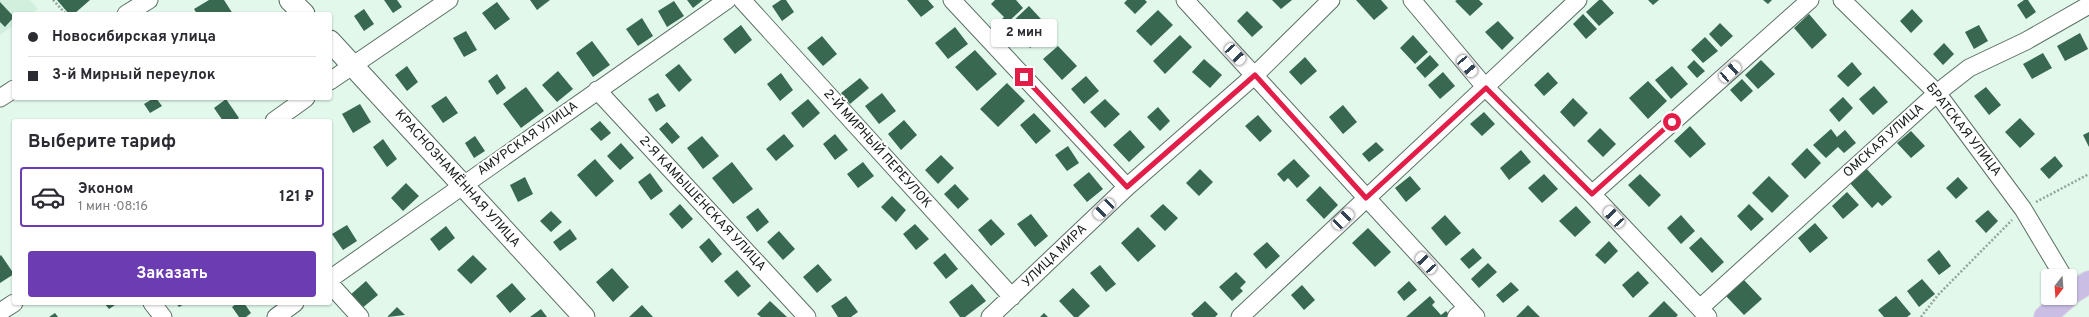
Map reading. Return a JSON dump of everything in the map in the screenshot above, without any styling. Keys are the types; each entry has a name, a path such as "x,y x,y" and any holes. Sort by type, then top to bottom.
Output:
{"main road":[{"path":"2045,317 2056,305"}],"street":[{"path":"129,12 149,0"},
{"path":"290,0 302,12"},
{"path":"332,80 352,65 399,36 449,0"},
{"name":"АМУРСКАЯ УЛИЦА","path":"332,277 727,0"},
{"name":"2-Й МИРНЫЙ ПЕРЕУЛОК","path":"742,0 1012,297"},
{"path":"952,0 1127,187"},
{"path":"1185,0 1366,198 1467,314"},
{"name":"УЛИЦА МИРА","path":"990,317 1127,187 1255,75 1331,0"},
{"path":"1412,0 1486,88 1592,194 1704,313"},
{"path":"1240,317 1366,198 1486,88 1578,0"},
{"path":"1592,194 1810,0"},
{"name":"БРАТСКАЯ УЛИЦА","path":"1842,0 1937,93 2023,209 2060,269"},
{"name":"ОМСКАЯ УЛИЦА","path":"1704,313 1937,93 1968,68 2026,41 2089,5"},
{"name":"КРАСНОЗНАМЁННАЯ УЛИЦА","path":"332,43 584,317"},
{"path":"0,98 12,90"},
{"name":"2-Я КАМЫШЕНСКАЯ УЛИЦА","path":"597,90 808,317"},
{"path":"277,119 303,100"},
{"path":"332,286 360,317"},
{"path":"0,312 12,304"},
{"path":"153,305 162,317"},
{"path":"276,317 292,305"}],"path":[{"path":"53,0 64,12"},
{"path":"1921,317 1938,295 2023,209 2089,174"}],"shaded area":[{"path":"0,0 30,0 38,9 33,12 12,12 12,26 0,35"}],"building":[{"path":"57,0 90,0 76,12 67,12"},
{"path":"209,0 224,0 232,12 196,12 194,9"},
{"path":"384,0 397,0 402,7 393,13"},
{"path":"530,0 550,0 537,10"},
{"path":"687,0 703,0 693,8"},
{"path":"781,0 786,0 794,12 782,21 772,6"},
{"path":"907,0 928,0 934,7 921,17"},
{"path":"995,0 1016,0 1023,8 1003,27 998,23 1004,17 991,4"},
{"path":"1127,0 1145,0 1147,2 1135,14 1124,3"},
{"path":"1272,0 1292,0 1281,9"},
{"path":"1356,0 1381,0 1388,8 1374,20"},
{"path":"1479,0 1483,4 1470,16 1455,1"},
{"path":"1599,0 1602,0 1614,13 1599,26 1586,12"},
{"path":"1648,0 1659,0 1653,5"},
{"path":"1763,0 1772,0 1768,4"},
{"path":"2024,0 2028,0 2036,12 2026,19 2017,5"},
{"path":"674,1 684,16 667,27 658,11"},
{"path":"0,2 12,15 12,19 5,27 0,22"},
{"path":"497,2 510,19 495,30 482,13"},
{"path":"1029,6 1051,30 1030,48 1009,25"},
{"path":"364,9 374,24 364,31 354,16"},
{"path":"1912,9 1923,21 1911,33 1900,21"},
{"path":"1158,10 1173,25 1151,46 1136,31"},
{"path":"1247,11 1263,27 1252,37 1237,21"},
{"path":"1583,14 1597,29 1586,39 1573,24"},
{"path":"1809,14 1827,35 1812,49 1794,28"},
{"path":"642,18 653,36 638,46 626,29"},
{"path":"1498,21 1514,38 1502,50 1485,32"},
{"path":"1720,23 1733,36 1721,47 1709,34"},
{"path":"741,25 752,40 735,54 723,39"},
{"path":"1979,25 1988,41 1974,49 1965,32"},
{"path":"955,27 968,44 948,59 935,43"},
{"path":"466,31 477,50 464,57 453,38"},
{"path":"2080,33 2088,49 2065,61 2057,46"},
{"path":"1180,35 1192,47 1165,74 1153,61"},
{"path":"1413,35 1428,52 1415,64 1400,48"},
{"path":"822,36 837,54 823,66 807,48"},
{"path":"1705,37 1718,51 1703,63 1691,50"},
{"path":"592,41 610,65 593,77 576,53"},
{"path":"1944,43 1954,54 1943,65 1933,54"},
{"path":"1058,46 1077,66 1062,80 1043,59"},
{"path":"975,50 997,74 977,91 955,67"},
{"path":"2043,53 2052,68 2032,79 2023,64"},
{"path":"1430,55 1439,65 1425,78 1416,68"},
{"path":"1305,57 1317,71 1301,85 1289,72"},
{"path":"1204,59 1222,75 1210,88 1192,72"},
{"path":"1694,60 1705,71 1697,78 1687,67"},
{"path":"1761,60 1775,74 1758,89 1745,75"},
{"path":"1852,62 1862,74 1848,87 1837,76"},
{"path":"679,64 692,80 679,92 665,75"},
{"path":"407,66 418,82 407,91 395,75"},
{"path":"1672,66 1688,84 1671,99 1655,80"},
{"path":"558,71 573,89 557,102 542,85"},
{"path":"1443,72 1455,86 1440,99 1428,85"},
{"path":"1548,72 1558,83 1544,96 1534,85"},
{"path":"781,73 793,90 780,101 767,84"},
{"path":"497,74 506,88 497,95 488,81"},
{"path":"1086,76 1099,91 1084,104 1071,89"},
{"path":"860,78 869,88 850,104 841,93"},
{"path":"1742,79 1753,91 1741,102 1730,90"},
{"path":"1648,81 1667,101 1648,119 1629,98"},
{"path":"1007,83 1025,101 998,127 980,109"},
{"path":"1874,86 1888,102 1873,115 1859,99"},
{"path":"526,87 544,111 521,128 503,104"},
{"path":"1986,87 2001,105 1989,115 1974,96"},
{"path":"658,93 666,106 656,112 648,99"},
{"path":"882,93 896,111 879,124 865,106"},
{"path":"446,96 458,113 443,123 431,106"},
{"path":"1843,97 1853,108 1839,122 1829,110"},
{"path":"1573,98 1588,113 1574,127 1560,112"},
{"path":"808,99 820,113 803,128 791,113"},
{"path":"1105,99 1120,114 1105,128 1090,112"},
{"path":"151,100 158,100 162,106 150,113 144,104"},
{"path":"227,100 239,118 222,119 214,108"},
{"path":"360,104 371,122 353,133 342,114"},
{"path":"1343,105 1357,122 1343,134 1329,117"},
{"path":"1158,107 1170,121 1160,131 1147,117"},
{"path":"1484,112 1495,124 1482,136 1470,124"},
{"path":"1034,113 1051,131 1036,144 1020,125"},
{"path":"1258,115 1272,131 1260,142 1245,126"},
{"path":"2020,118 2035,134 2020,148 2005,132"},
{"path":"904,120 917,135 901,150 888,134"},
{"path":"600,121 611,133 601,141 590,129"},
{"path":"667,122 680,137 672,144 659,129"},
{"path":"1690,126 1706,144 1690,158 1674,141"},
{"path":"1600,128 1616,144 1603,157 1587,141"},
{"path":"1831,129 1837,137 1845,130 1856,143 1844,153 1838,147 1826,158 1813,145"},
{"path":"1130,130 1145,147 1129,162 1113,145"},
{"path":"1911,131 1925,146 1911,158 1897,143"},
{"path":"2089,132 2089,147 2083,135"},
{"path":"784,134 794,146 776,161 766,149"},
{"path":"835,134 848,150 835,160 823,144"},
{"path":"475,136 485,151 474,158 465,143"},
{"path":"702,136 719,156 703,169 687,148"},
{"path":"383,139 397,159 387,167 373,147"},
{"path":"1376,142 1384,150 1369,162 1362,154"},
{"path":"621,143 634,158 620,170 607,156"},
{"path":"1068,146 1079,163 1067,171 1055,155"},
{"path":"1807,148 1821,163 1805,179 1791,164"},
{"path":"1521,150 1531,162 1509,180 1500,168"},
{"path":"941,155 954,168 938,184 925,170"},
{"path":"2055,156 2063,166 2049,179 2040,169"},
{"path":"595,159 614,181 596,197 577,175"},
{"path":"1294,159 1310,176 1297,188 1288,178 1284,182 1277,174"},
{"path":"732,162 753,189 733,204 712,178"},
{"path":"863,162 874,176 858,188 847,174"},
{"path":"1865,167 1892,197 1882,206 1878,202 1872,208 1849,182"},
{"path":"1200,169 1213,182 1199,196 1186,183"},
{"path":"1089,172 1103,189 1087,202 1073,185"},
{"path":"650,173 663,191 651,200 638,182"},
{"path":"1544,174 1558,189 1542,203 1528,188"},
{"path":"1640,174 1661,195 1649,207 1628,185"},
{"path":"1410,176 1421,189 1406,202 1395,188"},
{"path":"1769,176 1789,196 1772,213 1752,193"},
{"path":"525,177 533,194 518,202 510,185"},
{"path":"1958,177 1968,188 1956,199 1946,188"},
{"path":"406,183 419,196 403,211 391,198"},
{"path":"955,184 969,199 958,209 944,194"},
{"path":"1320,186 1338,205 1324,219 1306,200"},
{"path":"1847,192 1859,205 1843,219 1832,206"},
{"path":"892,196 906,210 896,222 881,207"},
{"path":"680,204 693,219 682,229 669,214"},
{"path":"1163,204 1178,218 1165,231 1150,216"},
{"path":"1749,204 1764,219 1751,231 1737,216"},
{"path":"1576,206 1591,222 1575,237 1559,221"},
{"path":"758,208 769,222 757,232 746,217"},
{"path":"1988,210 1998,221 1986,233 1975,221"},
{"path":"551,211 562,222 551,232 540,221"},
{"path":"1031,214 1048,236 1035,247 1017,224"},
{"path":"1445,215 1461,233 1446,246 1431,228"},
{"path":"1681,215 1695,231 1681,244 1667,228"},
{"path":"991,219 1005,234 991,246 978,230"},
{"path":"1815,223 1828,238 1810,253 1798,238"},
{"path":"915,224 929,239 916,250 903,234"},
{"path":"347,225 357,241 343,250 332,234"},
{"path":"446,226 455,238 439,251 430,239"},
{"path":"1138,227 1156,246 1138,262 1121,243"},
{"path":"1368,228 1391,252 1375,267 1352,243"},
{"path":"570,229 577,239 560,251 553,242"},
{"path":"779,231 795,249 783,260 767,242"},
{"path":"1701,237 1724,262 1712,273 1689,248"},
{"path":"709,238 722,254 712,263 699,247"},
{"path":"1609,241 1618,251 1605,264 1595,255"},
{"path":"1267,242 1280,256 1266,269 1253,254"},
{"path":"1473,248 1482,258 1469,269 1460,259"},
{"path":"1939,250 1951,266 1939,275 1927,260"},
{"path":"945,253 958,269 946,279 933,263"},
{"path":"1,255 12,271 12,275 0,283"},
{"path":"473,255 487,269 471,284 457,270"},
{"path":"1488,263 1497,272 1479,288 1471,279"},
{"path":"818,264 832,280 817,293 803,277"},
{"path":"1100,265 1116,284 1106,292 1090,273"},
{"path":"612,268 629,287 613,302 596,282"},
{"path":"737,270 751,286 738,297 724,281"},
{"path":"1638,271 1649,283 1633,298 1622,285"},
{"path":"1236,272 1246,282 1240,288 1243,291 1232,301 1219,287"},
{"path":"1922,279 1935,294 1919,307 1907,291"},
{"path":"1744,280 1762,299 1744,315 1726,296"},
{"path":"366,281 378,295 361,309 349,296"},
{"path":"1409,281 1417,290 1404,301 1397,292"},
{"path":"1511,282 1519,290 1503,303 1496,295"},
{"path":"512,283 526,299 510,313 496,296"},
{"path":"972,284 986,301 965,317 960,317 949,302"},
{"path":"1302,285 1315,300 1304,310 1291,295"},
{"path":"1073,288 1090,306 1078,317 1074,317 1059,301"},
{"path":"846,296 858,312 851,317 838,317 831,306"},
{"path":"1430,296 1435,302 1432,305 1441,315 1446,311 1451,317 1406,317"},
{"path":"1896,296 1911,314 1907,317 1884,317 1878,310"},
{"path":"770,301 787,317 761,317 757,314"},
{"path":"1205,301 1218,314 1215,317 1194,317 1191,314"},
{"path":"1664,301 1678,315 1676,317 1648,317"},
{"path":"106,305 115,305 109,309"},
{"path":"234,305 245,305 251,313 246,317 239,317 232,307"},
{"path":"642,305 653,317 629,317"},
{"path":"1528,305 1540,317 1516,317"},
{"path":"397,307 405,315 387,317"},
{"path":"541,309 547,317 530,317"},
{"path":"55,313 58,317 49,317"},
{"path":"1044,313 1048,317 1040,317"}],"route":[{"path":"1024,77 1127,187 1255,75 1366,198 1486,88 1592,194 1672,122"}]}
